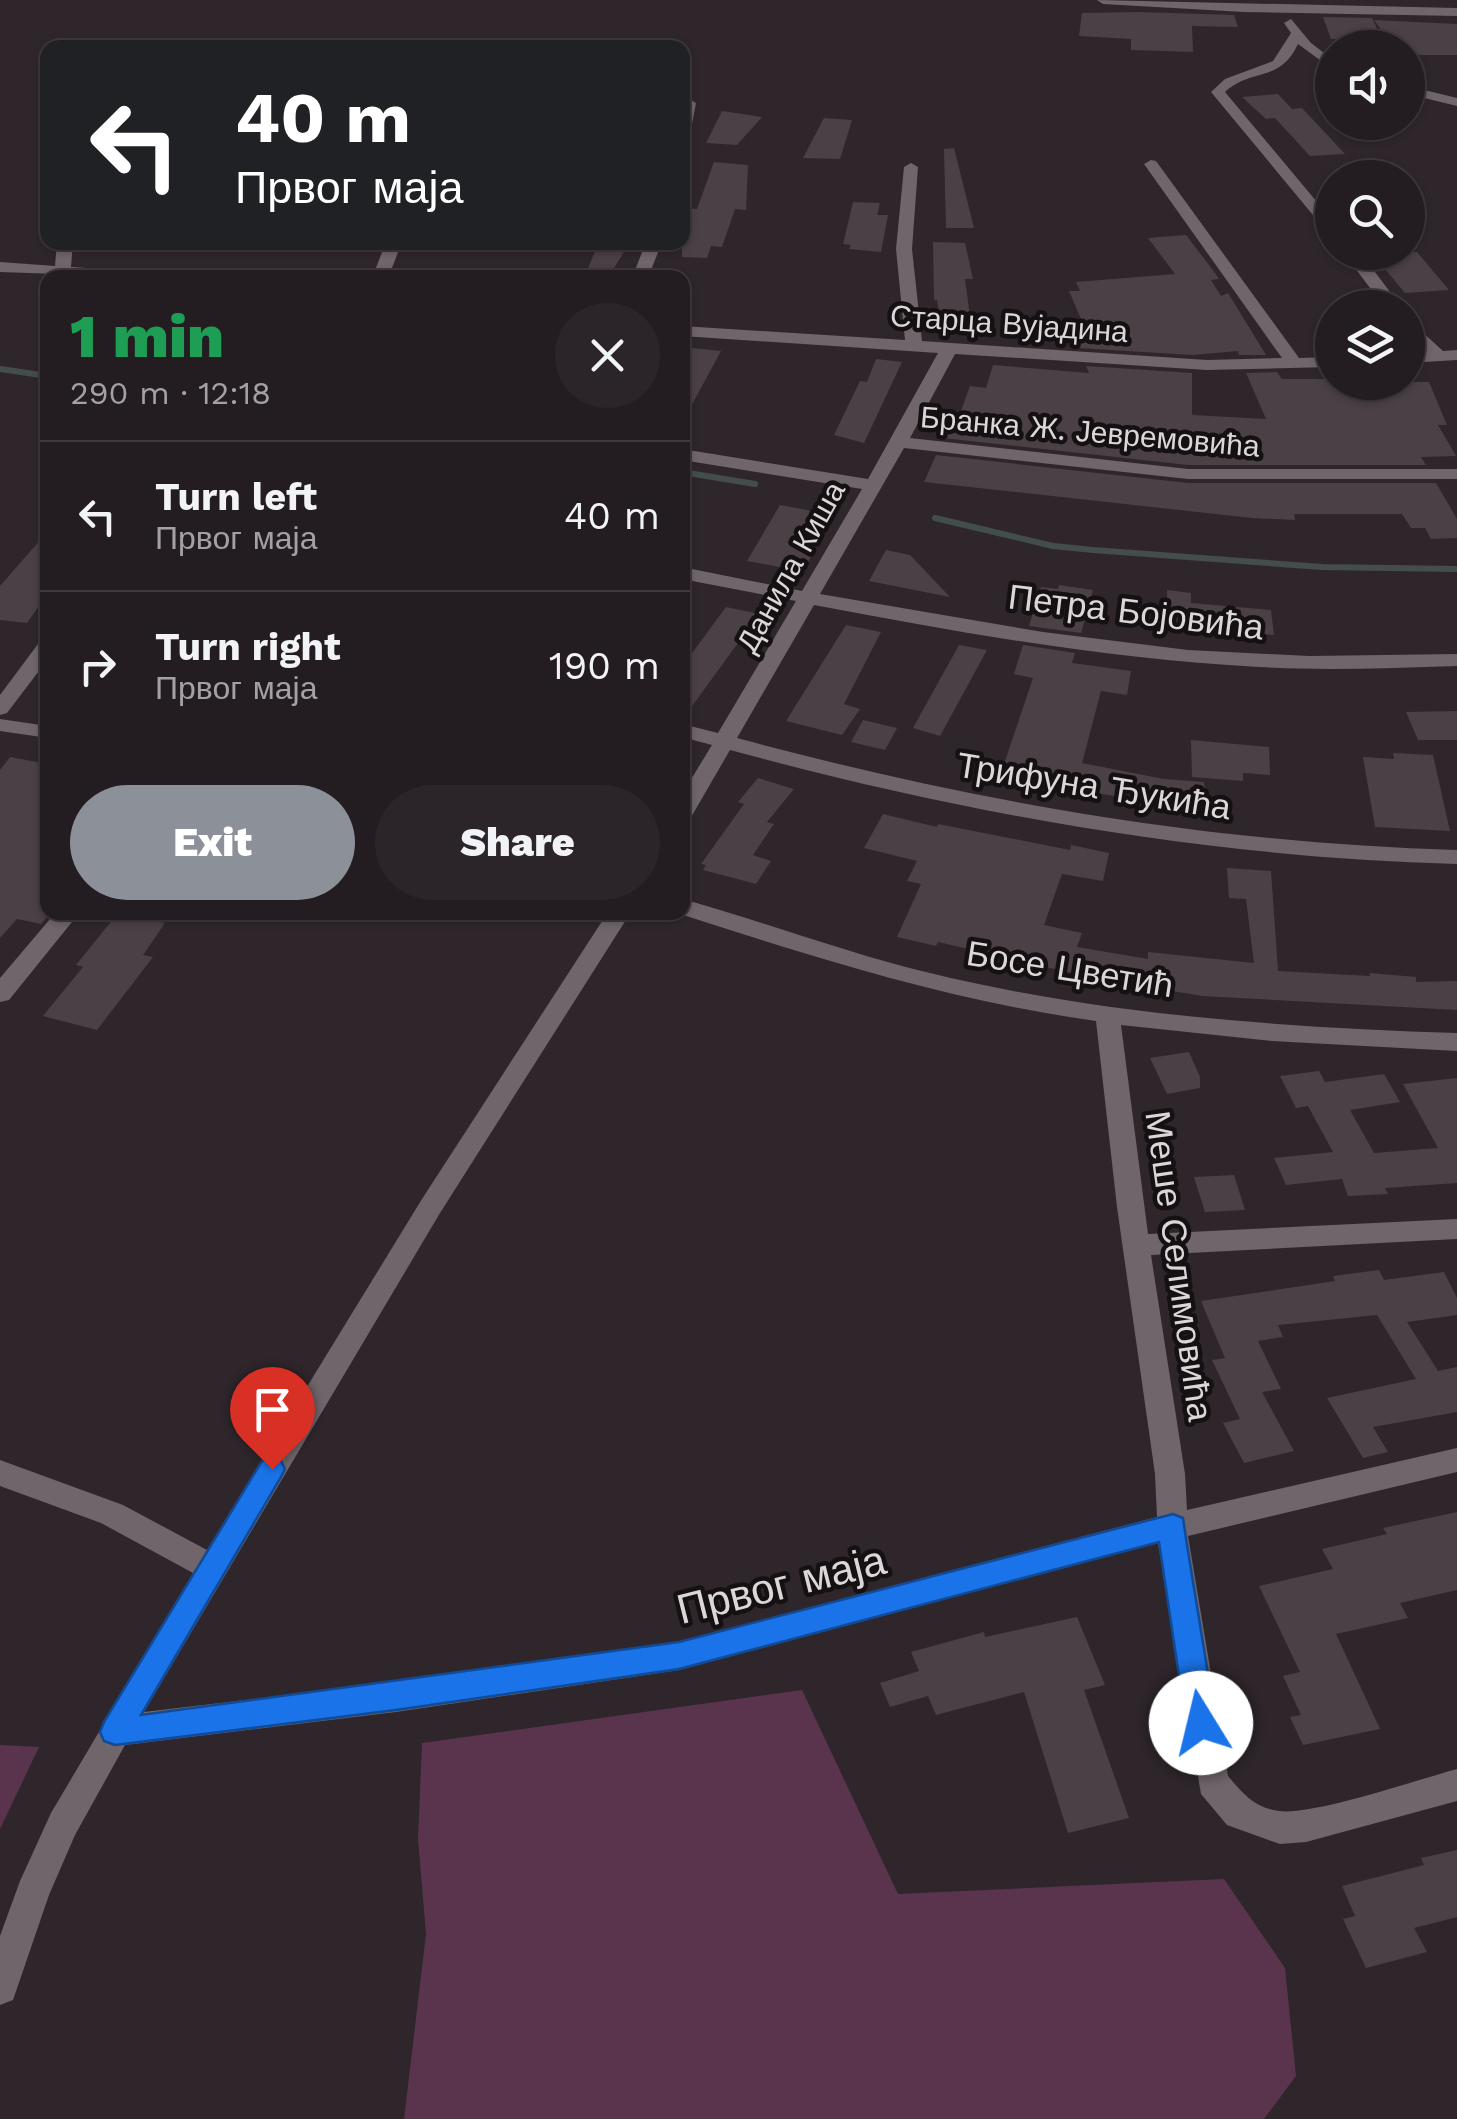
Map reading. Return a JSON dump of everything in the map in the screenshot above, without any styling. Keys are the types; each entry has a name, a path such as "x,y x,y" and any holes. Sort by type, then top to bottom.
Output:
{"street":[{"path":"1103,0 1457,12"},
{"path":"1289,8 1296,35 1315,51"},
{"path":"1296,35 1277,65 1224,84 1218,92 1315,209"},
{"path":"1425,94 1457,102"},
{"path":"1151,164 1294,364"},
{"path":"911,167 904,250 914,344"},
{"path":"63,268 64,250"},
{"path":"0,267 80,270"},
{"path":"1365,270 1380,290"},
{"name":"Старца Вујадина","path":"690,332 1207,364 1315,363"},
{"path":"1425,338 1448,356"},
{"name":"Данила Киша","path":"690,801 934,381 949,348"},
{"name":"Бранка Ж. Јевремовића","path":"898,442 1188,474 1275,478 1457,474"},
{"path":"690,455 872,486"},
{"name":"Петра Бојовића","path":"690,574 809,598 1058,638 1256,661 1457,660"},
{"path":"0,709 40,655"},
{"path":"0,724 40,731"},
{"name":"Трифуна Ђукића","path":"690,732 870,782 1047,819 1288,850 1457,857"},
{"name":"Босе Цветић","path":"690,909 964,990 1108,1016 1359,1040 1457,1042"},
{"path":"0,994 62,920"},
{"path":"0,1987 32,1893 63,1824 115,1732 431,1206 615,920"},
{"name":"Меше Селимовића","path":"1108,1016 1170,1474 1173,1545 1213,1783 1239,1814 1280,1828 1306,1826 1457,1785"},
{"path":"1137,1246 1457,1229"},
{"name":"Првог маја","path":"115,1732 679,1656 1173,1526 1457,1460"},
{"path":"0,1472 112,1514 212,1568"}],"shaded area":[{"path":"802,1690 898,1894 1224,1879 1285,1968 1296,2076 1264,2119 404,2119 426,1934 418,1839 422,1743"},
{"path":"0,1745 39,1747 0,1829"}],"building":[{"path":"1082,13 1234,15 1238,27 1192,26 1193,52 1131,50 1131,39 1079,36"},
{"path":"1323,17 1372,18 1378,30 1328,30"},
{"path":"1374,20 1457,24 1457,55 1425,55 1425,30 1381,30"},
{"path":"1278,94 1292,109 1302,108 1315,122 1315,140 1332,140 1345,154 1310,156 1275,118 1266,119 1242,97"},
{"path":"722,111 762,117 737,145 706,143"},
{"path":"824,118 852,120 840,159 803,158"},
{"path":"954,148 974,228 946,228 944,149"},
{"path":"714,162 748,165 746,210 735,209 722,247 711,246 707,258 682,257 682,250 690,250 690,209 697,209"},
{"path":"853,202 880,203 877,215 888,215 881,252 849,249 851,245 843,244"},
{"path":"1186,235 1219,279 1211,280 1221,296 1228,293 1266,355 1078,348 1073,338 1083,337 1078,327 1084,326 1069,291 1080,291 1076,282 1175,274 1148,238"},
{"path":"933,242 965,243 973,279 965,279 972,331 942,330 934,300"},
{"path":"596,250 625,250 613,270 587,270"},
{"path":"1425,262 1449,290 1425,292 1403,290 1386,270 1425,270"},
{"path":"690,348 721,351 690,408"},
{"path":"876,359 902,362 864,443 834,435 860,381 867,382"},
{"path":"993,365 1089,373 1086,366 1192,373 1192,415 1266,419 1246,373 1277,372 1282,379 1315,379 1315,400 1425,400 1425,382 1429,382 1447,425 1438,425 1456,456 1421,457 1426,465 1188,465 943,438 953,415 961,411 970,386 986,388"},
{"path":"936,455 1188,483 1436,483 1457,519 1457,538 1431,539 1425,528 1411,528 1402,514 1294,514 1295,520 1252,518 924,482"},
{"path":"780,505 834,515 803,571 747,561"},
{"path":"40,540 40,604 27,623 0,620 0,586"},
{"path":"886,550 910,555 950,597 869,581"},
{"path":"1059,585 1093,590 1081,633 1029,626 1041,587 1058,589"},
{"path":"1167,590 1191,593 1191,603 1271,610 1274,635 1168,628"},
{"path":"726,607 759,614 690,709 690,656"},
{"path":"846,625 881,632 844,704 860,709 842,735 786,721"},
{"path":"959,645 987,650 940,736 913,728"},
{"path":"1023,645 1075,653 1072,663 1131,671 1127,695 1101,691 1082,763 1164,779 1204,782 1206,807 1159,804 1000,776 1033,678 1014,674"},
{"path":"1457,711 1457,740 1418,740 1406,712"},
{"path":"863,720 897,728 885,750 851,742"},
{"path":"1191,740 1269,747 1270,775 1243,773 1243,781 1192,777"},
{"path":"1393,753 1433,755 1450,831 1375,827 1363,757 1394,759"},
{"path":"10,757 40,763 40,920 44,920 41,924 17,919 0,938 0,770"},
{"path":"758,778 794,789 767,822 774,824 753,855 771,861 756,884 703,870 706,865 701,864 744,804 738,802"},
{"path":"883,814 1070,850 1071,845 1109,853 1103,881 1062,874 1044,925 1082,933 1077,947 1148,959 1148,952 1254,963 1246,899 1229,898 1227,868 1271,871 1278,971 1370,973 1416,977 1416,982 1457,981 1457,1010 1202,996 897,937 921,884 907,881 917,861 864,848"},
{"path":"112,920 165,923 143,955 153,957 97,1030 43,1016 83,967 76,965"},
{"path":"1189,1052 1200,1077 1200,1088 1167,1094 1150,1058"},
{"path":"1319,1071 1325,1082 1384,1074 1400,1102 1350,1110 1374,1153 1438,1148 1403,1084 1457,1078 1457,1183 1385,1188 1388,1194 1348,1196 1342,1179 1286,1185 1274,1158 1333,1152 1308,1106 1296,1108 1280,1076"},
{"path":"1234,1175 1245,1210 1205,1212 1194,1177"},
{"path":"1379,1270 1384,1280 1444,1272 1457,1298 1457,1315 1407,1322 1438,1371 1457,1367 1457,1412 1373,1427 1388,1452 1363,1458 1327,1398 1416,1379 1377,1315 1278,1325 1283,1337 1258,1341 1281,1389 1262,1392 1294,1451 1244,1463 1223,1423 1240,1419 1212,1360 1225,1358 1201,1301 1335,1281 1333,1276"},
{"path":"1457,1512 1457,1590 1400,1603 1408,1618 1336,1634 1380,1729 1303,1745 1290,1717 1301,1715 1283,1676 1300,1672 1259,1586 1333,1569 1322,1549 1387,1534 1383,1528"},
{"path":"1077,1617 1105,1685 1084,1690 1129,1818 1068,1833 1024,1692 936,1715 928,1696 890,1707 880,1683 919,1671 911,1652 984,1632 985,1637"},
{"path":"1457,1850 1457,1917 1414,1928 1427,1952 1366,1968 1343,1919 1355,1916 1342,1886 1424,1865 1421,1858"}],"waterway":[{"path":"0,369 40,375"},
{"path":"690,473 755,484"},
{"path":"935,518 1053,546 1093,550 1322,567 1455,569"}],"route":[{"path":"272,1469 115,1732 679,1656 1173,1526 1201,1723"}]}
